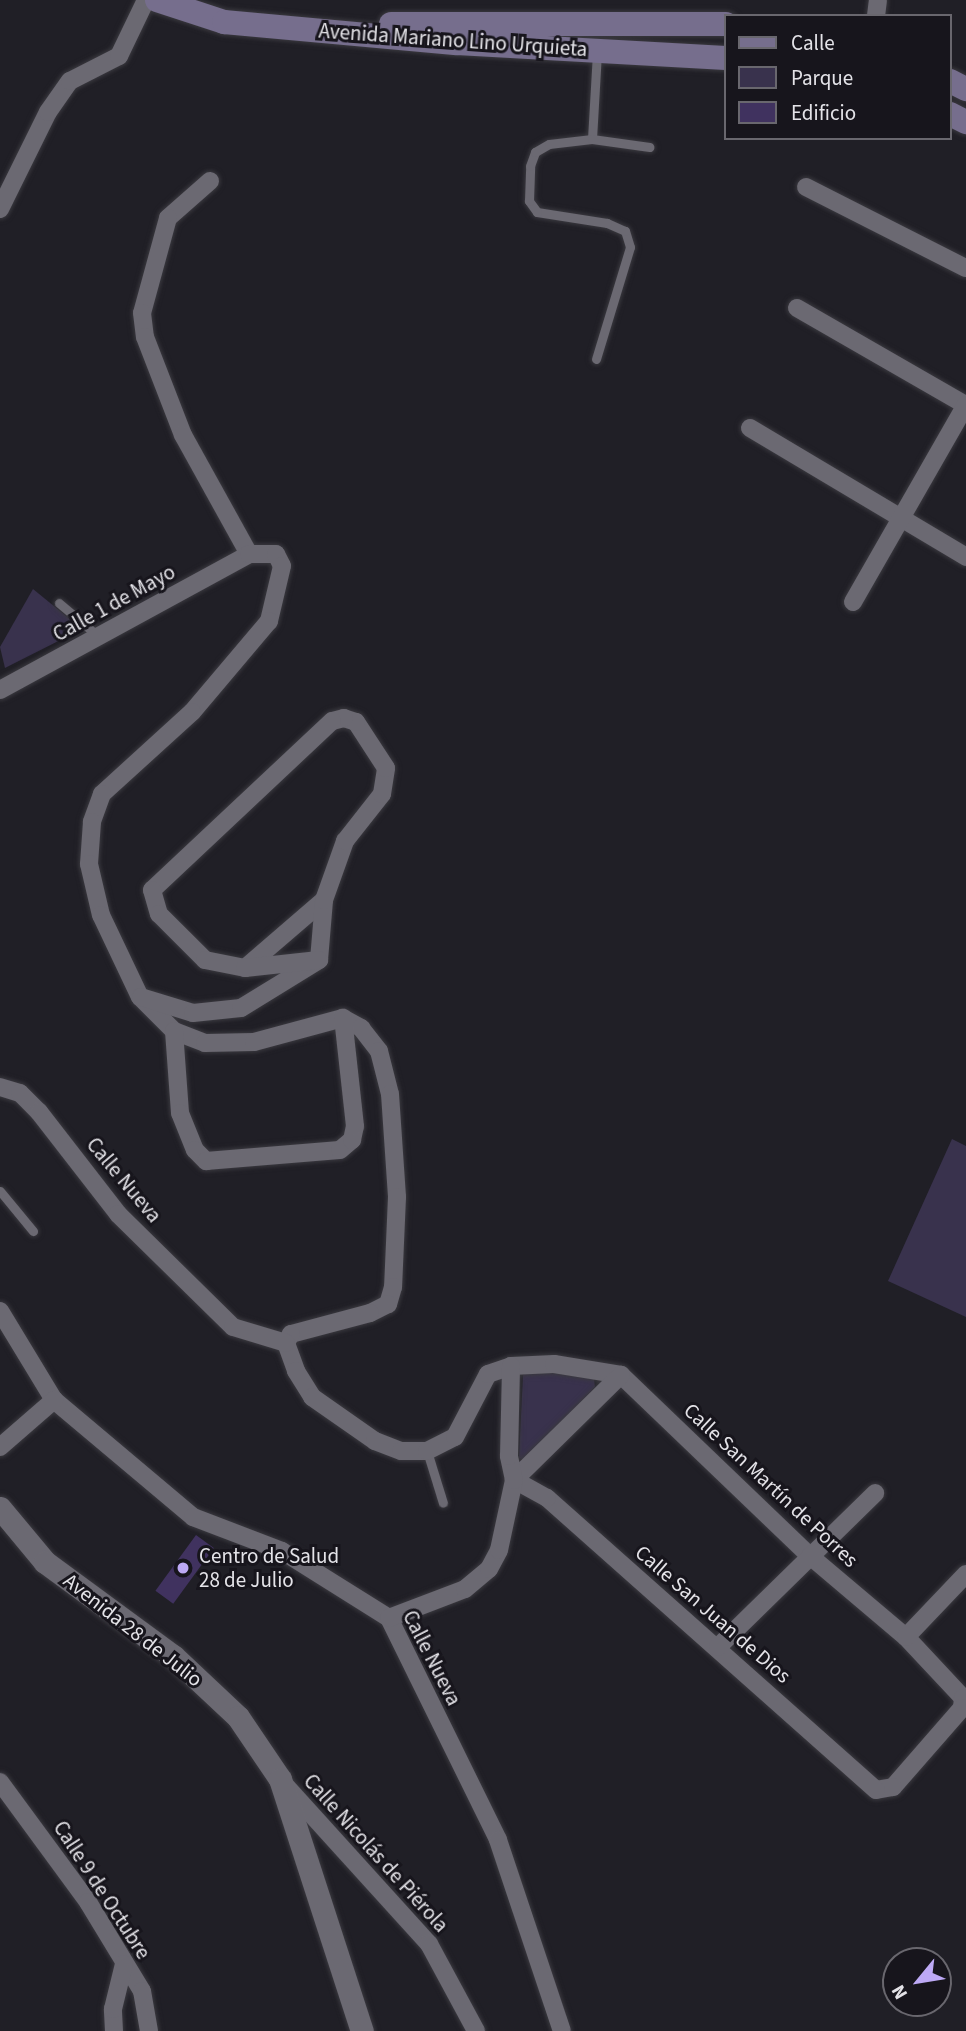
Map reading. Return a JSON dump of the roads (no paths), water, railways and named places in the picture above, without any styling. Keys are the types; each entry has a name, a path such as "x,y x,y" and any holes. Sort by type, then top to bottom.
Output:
{"main road":[{"path":"157,0 224,22 306,29"},
{"name":"Avenida Mariano Lino Urquieta","path":"306,29 427,23 724,24"},
{"name":"Avenida Mariano Lino Urquieta","path":"306,29 724,58"}],"street":[{"path":"0,209 48,112 69,81 119,56 146,0"},
{"path":"210,180 168,218 142,313 145,337 183,435 249,554 266,551 276,554 282,566 269,621 192,712 102,794 92,822 89,864 101,915 140,997 174,1031 205,1043 254,1042 342,1018 361,1028 379,1051 390,1094 397,1197 393,1287 388,1304 370,1313 301,1329 286,1343 312,1397 340,1420 401,1451 428,1451 455,1437 488,1374 511,1366 554,1364 621,1375"},
{"path":"806,187 966,268"},
{"path":"797,308 966,405 853,601"},
{"path":"750,428 966,557"},
{"name":"Calle 1 de Mayo","path":"0,690 100,638 249,554"},
{"path":"344,718 356,722 386,768 382,794 345,841 324,900 318,960 244,968 205,960 159,914 152,890 332,721 344,718"},
{"path":"244,968 324,900"},
{"path":"140,997 194,1013 241,1008 318,960"},
{"path":"174,1031 180,1113 195,1150 206,1161 340,1150 352,1140 355,1126 342,1018"},
{"name":"Calle Nueva","path":"0,1087 20,1093 39,1112 118,1214 233,1327 286,1343"},
{"name":"Calle Nueva","path":"0,1311 54,1400 193,1517 282,1551 389,1618 498,1840 562,2031"},
{"path":"389,1618 465,1589 488,1569 499,1550 514,1480 509,1456 511,1366"},
{"path":"514,1480 621,1375"},
{"name":"Calle San Martín de Porres","path":"621,1375 810,1556 906,1637 963,1698 962,1708 893,1787 876,1790"},
{"path":"0,1447 54,1400"},
{"name":"Calle San Juan de Dios","path":"514,1480 547,1498 876,1790"},
{"path":"718,1647 875,1493"},
{"name":"Avenida 28 de Julio","path":"0,1508 45,1562 173,1656 238,1717 281,1779 362,2031"},
{"path":"906,1637 966,1574"},
{"name":"Calle Nicolás de Piérola","path":"281,1779 429,1944 477,2031"},
{"name":"Calle 9 de Octubre","path":"0,1782 88,1902 142,1992 149,2031"},
{"path":"114,2031 113,2009 124,1964"}],"lane":[{"path":"592,139 597,51"},
{"path":"596,359 630,247 625,231 607,223 537,212 529,201 530,166 535,152 550,144 592,139 649,147"},
{"path":"59,603 100,638"},
{"path":"0,1191 33,1231"},
{"path":"428,1451 443,1503"}],"place":[{"name":"Centro de Salud 28 de Julio","path":"183,1568"}]}
